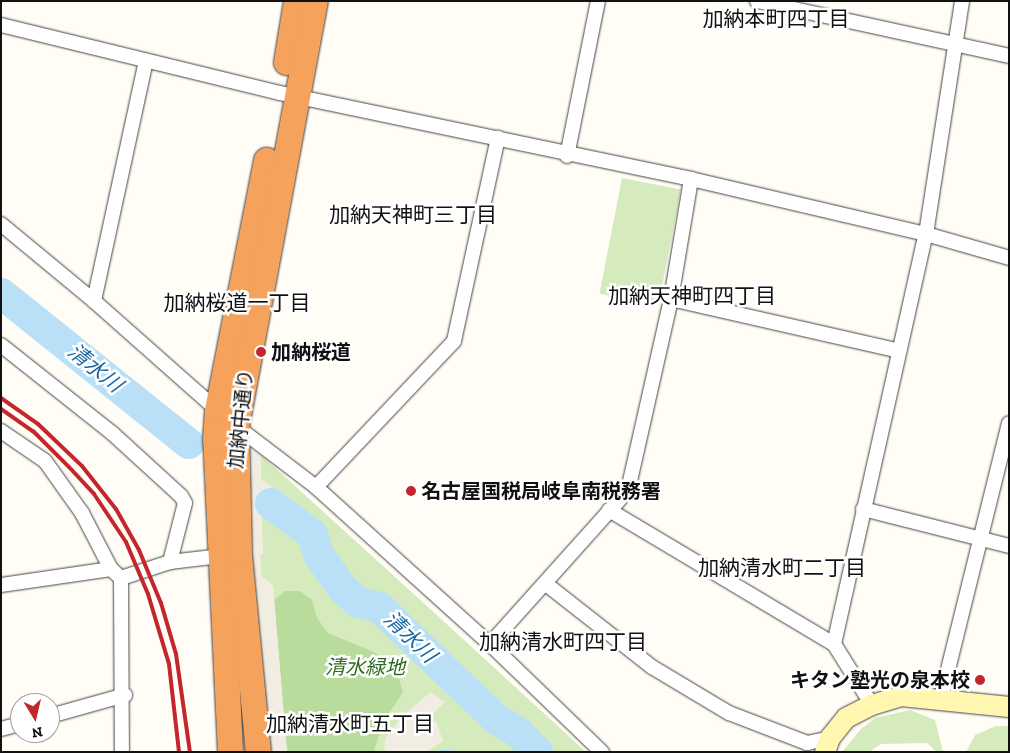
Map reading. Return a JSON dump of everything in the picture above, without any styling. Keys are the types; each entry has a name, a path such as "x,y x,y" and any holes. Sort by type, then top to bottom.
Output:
{"highway":[{"name":"加納中通り","path":"258,752 238,546 236,426 287,95 296,1"},
{"name":"加納中通り","path":"230,752 214,439 217,410 287,95 315,1"}],"street":[{"path":"567,156 598,1"},
{"path":"757,1 1009,56"},
{"path":"834,644 926,234 957,45 962,1"},
{"path":"1,25 287,95 498,138 567,156 690,179 926,234 1009,258"},
{"path":"94,301 146,61"},
{"path":"316,487 454,341 498,138"},
{"path":"490,644 546,584 628,490 671,299 690,179"},
{"path":"1,224 94,301 217,410"},
{"path":"671,299 899,350"},
{"path":"1,345 112,433 181,496 185,503 170,562"},
{"path":"941,698 1009,423"},
{"path":"236,426 316,487 490,644 602,752"},
{"path":"1,432 45,461 82,513 116,574 125,695 122,752"},
{"path":"863,509 1009,546"},
{"path":"610,510 834,644 872,705"},
{"path":"1,585 116,574 170,562 220,556"},
{"path":"546,584 652,666 729,713 808,743 827,745 846,718 872,705 901,696 941,698 1009,707"},
{"path":"60,713 125,695"}],"green space":[{"path":"622,178 681,189 658,305 599,294"},
{"name":"清水緑地","path":"261,455 586,752 287,752 273,586 261,576 260,555 263,553 261,515 278,492 261,480"},
{"path":"285,591 300,591 312,600 317,618 328,633 376,653 397,673 403,692 382,724 374,752 287,752 274,600"},
{"path":"910,710 935,720 943,752 937,752 927,743 881,744 869,752 842,752 861,729 875,718"},
{"path":"996,726 1009,726 1009,751 966,752 975,735"}],"shaded area":[{"path":"249,449 261,455 261,480 278,492 261,515 263,553 260,555 261,576 273,585 287,752 269,752 250,581 245,453"},
{"path":"430,692 445,702 418,728 436,721 443,741 426,752 384,752 385,740 399,720"}],"waterway":[{"name":"清水川","path":"1,293 188,443"},
{"name":"清水川","path":"270,503 312,534 318,554 342,588 358,602 379,607 496,719 517,731 537,752"},
{"path":"441,752 450,752"}],"railway":[{"path":"1,398 38,424 82,466 116,509 139,550 161,603 176,654 190,752"},
{"path":"1,409 33,431 69,467 94,494 126,542 148,594 169,664 179,752"}],"place":[{"name":"加納桜道","path":"261,352"},
{"name":"名古屋国税局岐阜南税務署","path":"411,491"},
{"name":"キタン塾光の泉本校","path":"980,680"}],"district":[{"name":"加納本町四丁目","path":"776,19"},
{"name":"加納天神町三丁目","path":"413,215"},
{"name":"加納天神町四丁目","path":"692,296"},
{"name":"加納桜道一丁目","path":"237,303"},
{"name":"加納清水町二丁目","path":"782,568"},
{"name":"加納清水町四丁目","path":"563,642"},
{"name":"加納清水町五丁目","path":"350,724"}]}
